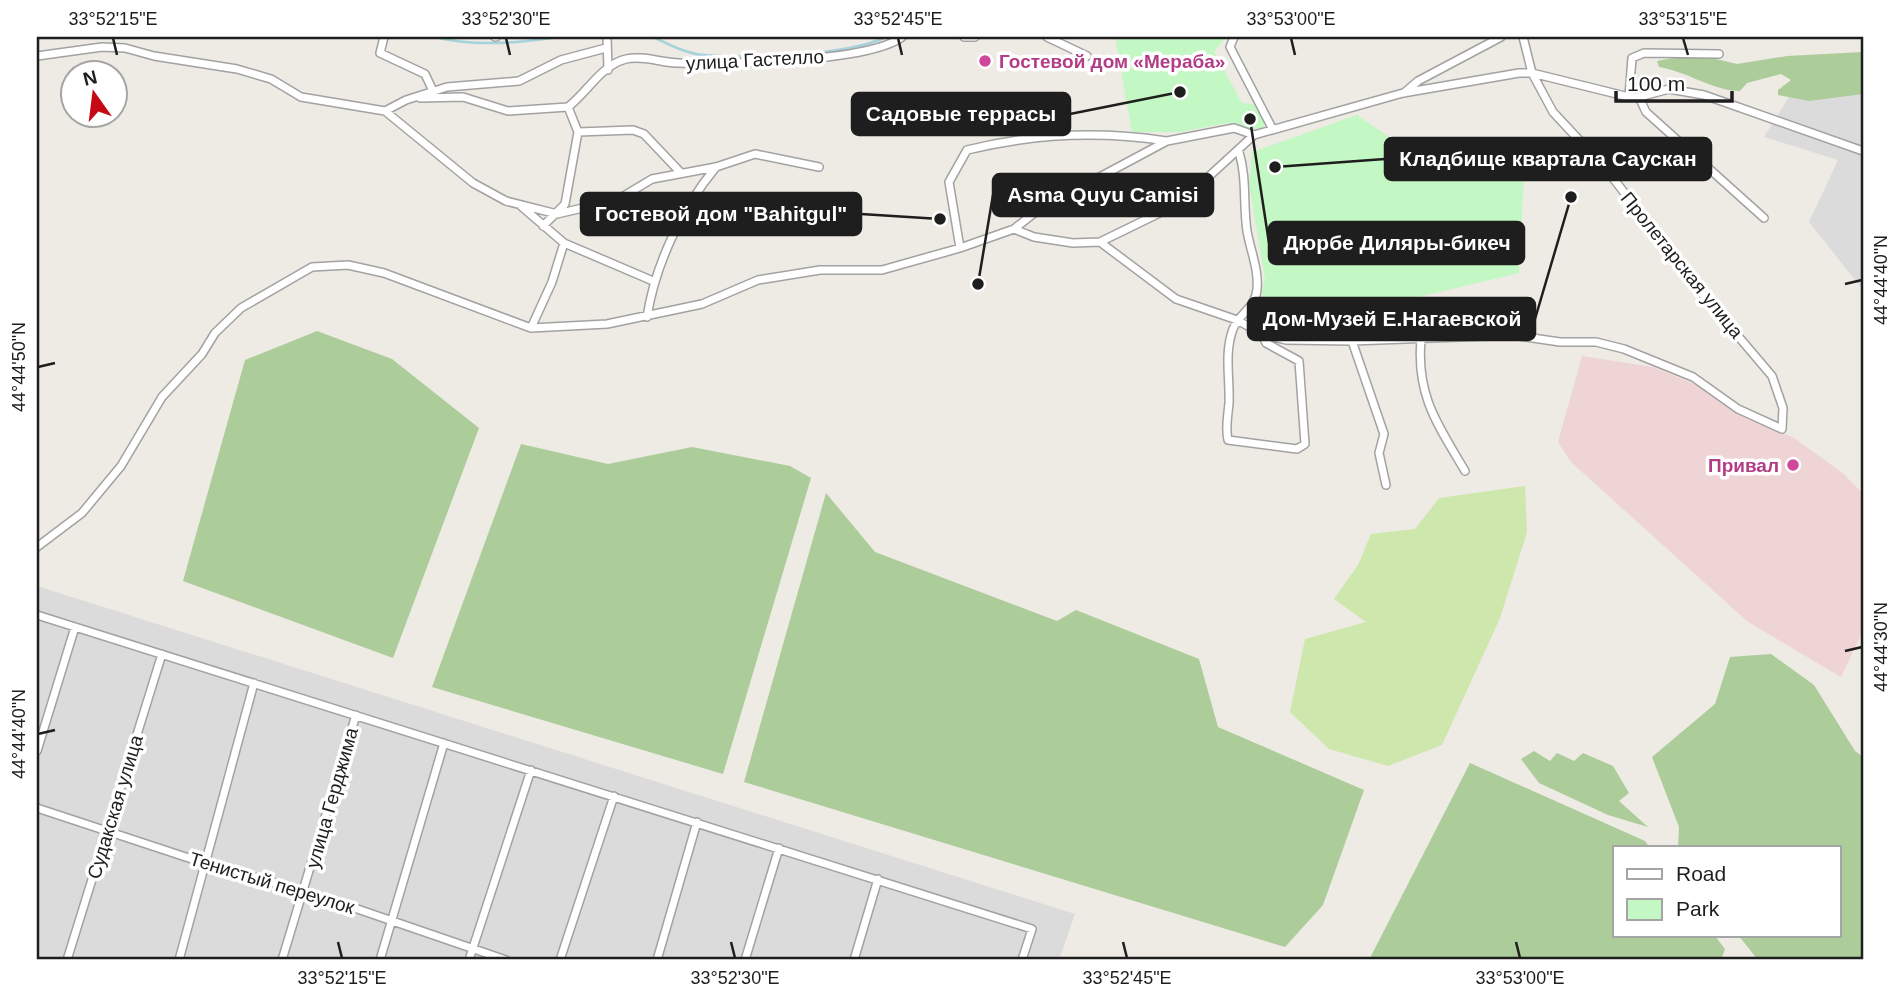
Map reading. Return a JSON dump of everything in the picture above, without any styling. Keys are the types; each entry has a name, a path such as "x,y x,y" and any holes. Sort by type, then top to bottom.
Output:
{"street":[{"path":"384,37 380,53 425,74 433,91"},
{"path":"406,100 463,97 508,111 568,107 608,70 607,37"},
{"name":"улица Гастелло","path":"608,70 624,59 694,64 797,60 859,53 902,37"},
{"path":"964,37 975,37"},
{"path":"1047,37 1087,56"},
{"path":"1234,37 1230,47 1272,128"},
{"path":"1403,93 1418,81 1501,37"},
{"name":"Пролетарская улица","path":"1421,340 1512,335 1560,342 1596,342 1624,349 1693,377 1738,409 1782,429 1783,408 1772,376 1704,296 1605,169 1553,112 1532,73 1523,37"},
{"path":"37,56 102,47 125,48 154,56 237,69 271,79 302,97 385,111 473,183 521,205 557,214 617,200 652,178 716,167 755,154 819,167"},
{"path":"385,111 433,91 519,81 561,60 606,48"},
{"path":"1629,97 1632,58 1644,53 1719,54"},
{"path":"1014,229 1034,237 1073,243 1100,242 1180,203 1239,152 1254,135 1403,93 1475,79 1532,73 1629,97 1669,89 1704,96 1863,151"},
{"path":"1639,97 1646,112 1764,218"},
{"path":"542,226 565,204 578,132 568,107"},
{"path":"960,248 949,182 967,150 1031,137 1107,136 1167,141 1234,128 1254,135"},
{"path":"578,132 633,130 644,134 681,173"},
{"path":"37,547 82,513 121,466 136,444 147,419 202,354 215,333 241,308 312,267 348,265 384,273 531,328 607,324 702,304 758,281 820,270 882,270 960,248 1014,229 1038,210 1167,141"},
{"path":"1239,152 1244,169 1247,228 1258,290 1250,309 1237,320 1228,355 1228,440 1297,449 1305,444 1299,361 1266,343 1262,334"},
{"path":"647,317 653,281 702,184 716,167"},
{"path":"521,205 564,243 653,281"},
{"path":"1100,242 1176,299 1237,320 1262,334 1286,340 1421,340 1419,370 1429,409 1465,471"},
{"path":"531,328 552,282 564,243"},
{"path":"1352,341 1384,434 1379,453 1386,485"},
{"path":"37,615 1032,929 1022,960"},
{"path":"37,751 75,628"},
{"name":"Судакская улица","path":"67,960 162,654"},
{"path":"179,960 254,683"},
{"name":"улица Герджима","path":"282,960 356,715"},
{"path":"380,960 444,743"},
{"path":"469,960 531,770"},
{"path":"560,960 614,796"},
{"name":"Тенистый переулок","path":"37,808 207,864 305,891 506,960"},
{"path":"657,960 698,822"},
{"path":"745,960 779,848"},
{"path":"854,960 878,879"}],"shaded area":[{"path":"1863,93 1863,290 1809,222 1838,160 1764,137 1789,97"},
{"name":"Привал","path":"1582,356 1653,367 1697,385 1734,411 1794,438 1844,474 1863,494 1863,631 1841,677 1748,622 1571,462 1558,442"},
{"path":"37,586 1075,914 1059,960 37,960"}],"green space":[{"path":"1115,37 1226,37 1214,52 1242,103 1253,104 1264,120 1264,127 1250,130 1227,123 1180,132 1132,132"},
{"path":"1863,52 1863,94 1809,101 1778,95 1778,90 1791,80 1781,74 1747,83 1740,91 1730,90 1659,67 1657,61 1695,54 1737,64 1787,56"},
{"path":"1357,115 1392,139 1479,141 1524,175 1519,273 1414,298 1414,330 1320,332 1257,315 1265,279 1249,184 1252,152"},
{"path":"317,331 392,359 479,428 393,658 183,581 245,360"},
{"path":"521,444 608,464 692,447 790,466 811,478 723,774 432,687"},
{"path":"1525,486 1527,532 1500,618 1442,745 1388,766 1329,749 1290,712 1305,639 1366,622 1334,599 1358,565 1371,534 1415,529 1439,498"},
{"path":"826,493 875,552 1057,621 1076,610 1199,659 1218,727 1364,790 1323,905 1285,947 744,782"},
{"path":"1771,654 1814,685 1855,751 1863,757 1863,960 1758,960 1740,937 1840,937 1840,846 1678,846 1679,827 1652,757 1715,704 1730,657"},
{"path":"1534,751 1550,761 1557,753 1574,761 1583,753 1613,766 1629,793 1619,801 1648,827 1608,815 1539,783 1521,759"},
{"path":"1470,763 1645,841 1649,846 1613,846 1613,937 1716,937 1725,949 1721,960 1369,960"}],"waterway":[{"path":"435,37 496,43 558,37"},
{"path":"653,37 698,54 746,57 823,52 886,37"}],"place":[{"name":"Гостевой дом «Мераба»","path":"985,61"},
{"name":"Садовые террасы","path":"1180,92"},
{"name":"Дюрбе Диляры-бикеч","path":"1250,119"},
{"name":"Кладбище квартала Саускан","path":"1275,167"},
{"name":"Дом-Музей Е.Нагаевской","path":"1571,197"},
{"name":"Гостевой дом \"Bahitgul\"","path":"940,219"},
{"name":"Asma Quyu Camisi","path":"978,284"},
{"name":"Привал","path":"1793,465"}]}
